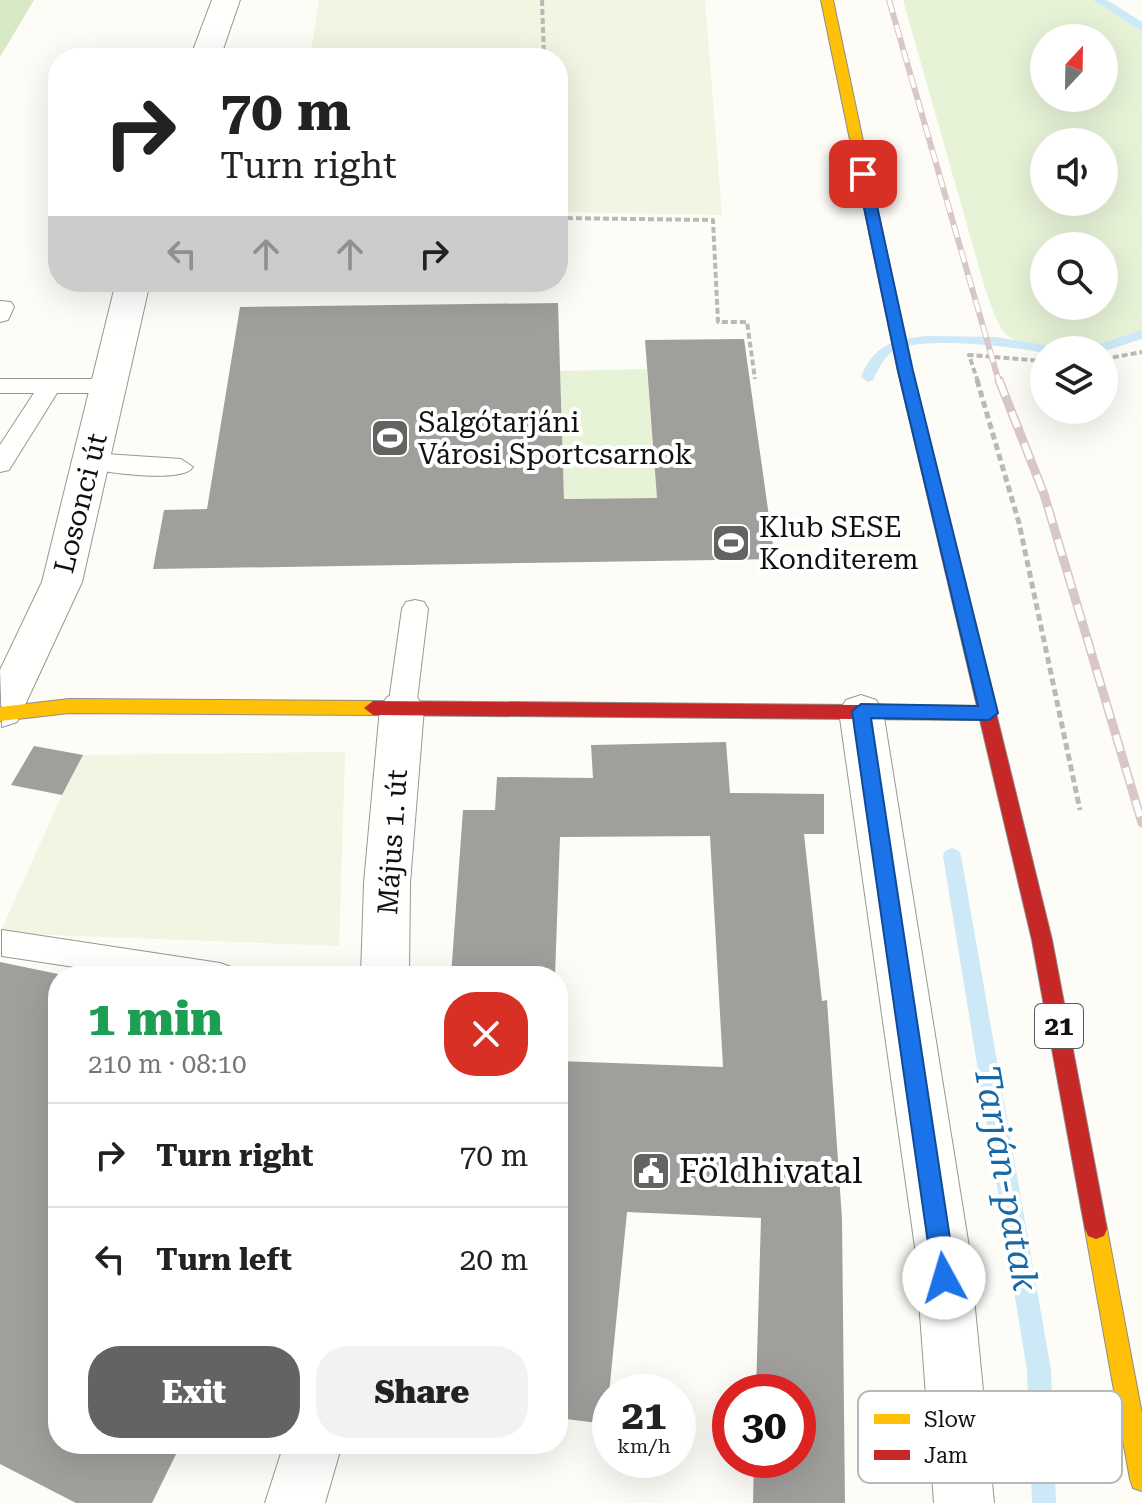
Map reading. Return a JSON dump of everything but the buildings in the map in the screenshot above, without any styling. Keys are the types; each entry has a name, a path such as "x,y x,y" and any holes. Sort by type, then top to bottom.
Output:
{"main road":[{"name":"21","path":"827,0 905,371 1042,940 1142,1479"},
{"path":"1,712 69,706 401,720 861,711 989,713"}],"street":[{"path":"209,48 226,0"},
{"name":"Losonci út","path":"1,712 62,582 131,292"},
{"path":"861,711 942,1247 954,1391"},
{"name":"Május 1. út","path":"385,966 387,883 401,720"},
{"path":"295,1503 310,1454"},
{"path":"962,1483 964,1503"}],"lane":[{"path":"0,386 109,386"},
{"path":"0,464 50,386"},
{"path":"90,461 181,467"},
{"path":"401,720 415,609"},
{"path":"2,943 154,966"}],"path":[{"path":"542,0 544,48"},
{"path":"568,218 713,220 718,322 747,322 755,379"},
{"path":"1118,356 1142,352"},
{"path":"1030,358 969,355 995,429 1019,515 1080,810"}],"green space":[{"path":"0,0 34,0 0,57"},
{"path":"319,0 705,0 722,215 568,212 568,48 312,48"},
{"path":"903,0 1099,0 1142,27 1142,334 1118,341 1118,336 1030,336 1030,347 1004,332 996,319"},
{"path":"647,369 657,498 564,499 560,371"},
{"path":"345,752 339,946 0,933 83,755"}],"waterway":[{"name":"Tarján-patak","path":"1099,0 1142,27"},
{"name":"Tarján-patak","path":"1118,342 1142,334"},
{"name":"Tarján-patak","path":"868,377 885,350 910,342 973,340 1030,346"},
{"name":"Tarján-patak","path":"952,856 1039,1370 1040,1391"},
{"name":"Tarján-patak","path":"1043,1483 1044,1503"}],"railway":[{"path":"889,0 999,382"},
{"path":"999,380 1044,494 1142,823"}],"traffic: slow":[{"path":"827,0 905,371 958,591"},
{"path":"0,714 69,706 373,708"},
{"path":"1096,1229 1142,1479"}],"traffic: jam":[{"path":"958,591 1042,940 1096,1229"},
{"path":"373,708 989,713"}],"place":[{"name":"Salgótarjáni Városi Sportcsarnok","path":"390,438"},
{"name":"Klub SESE Konditerem","path":"731,543"},
{"name":"Földhivatal","path":"651,1171"}],"route":[{"path":"863,174 905,371 989,713 942,715 861,711 900,960 944,1278"}]}
